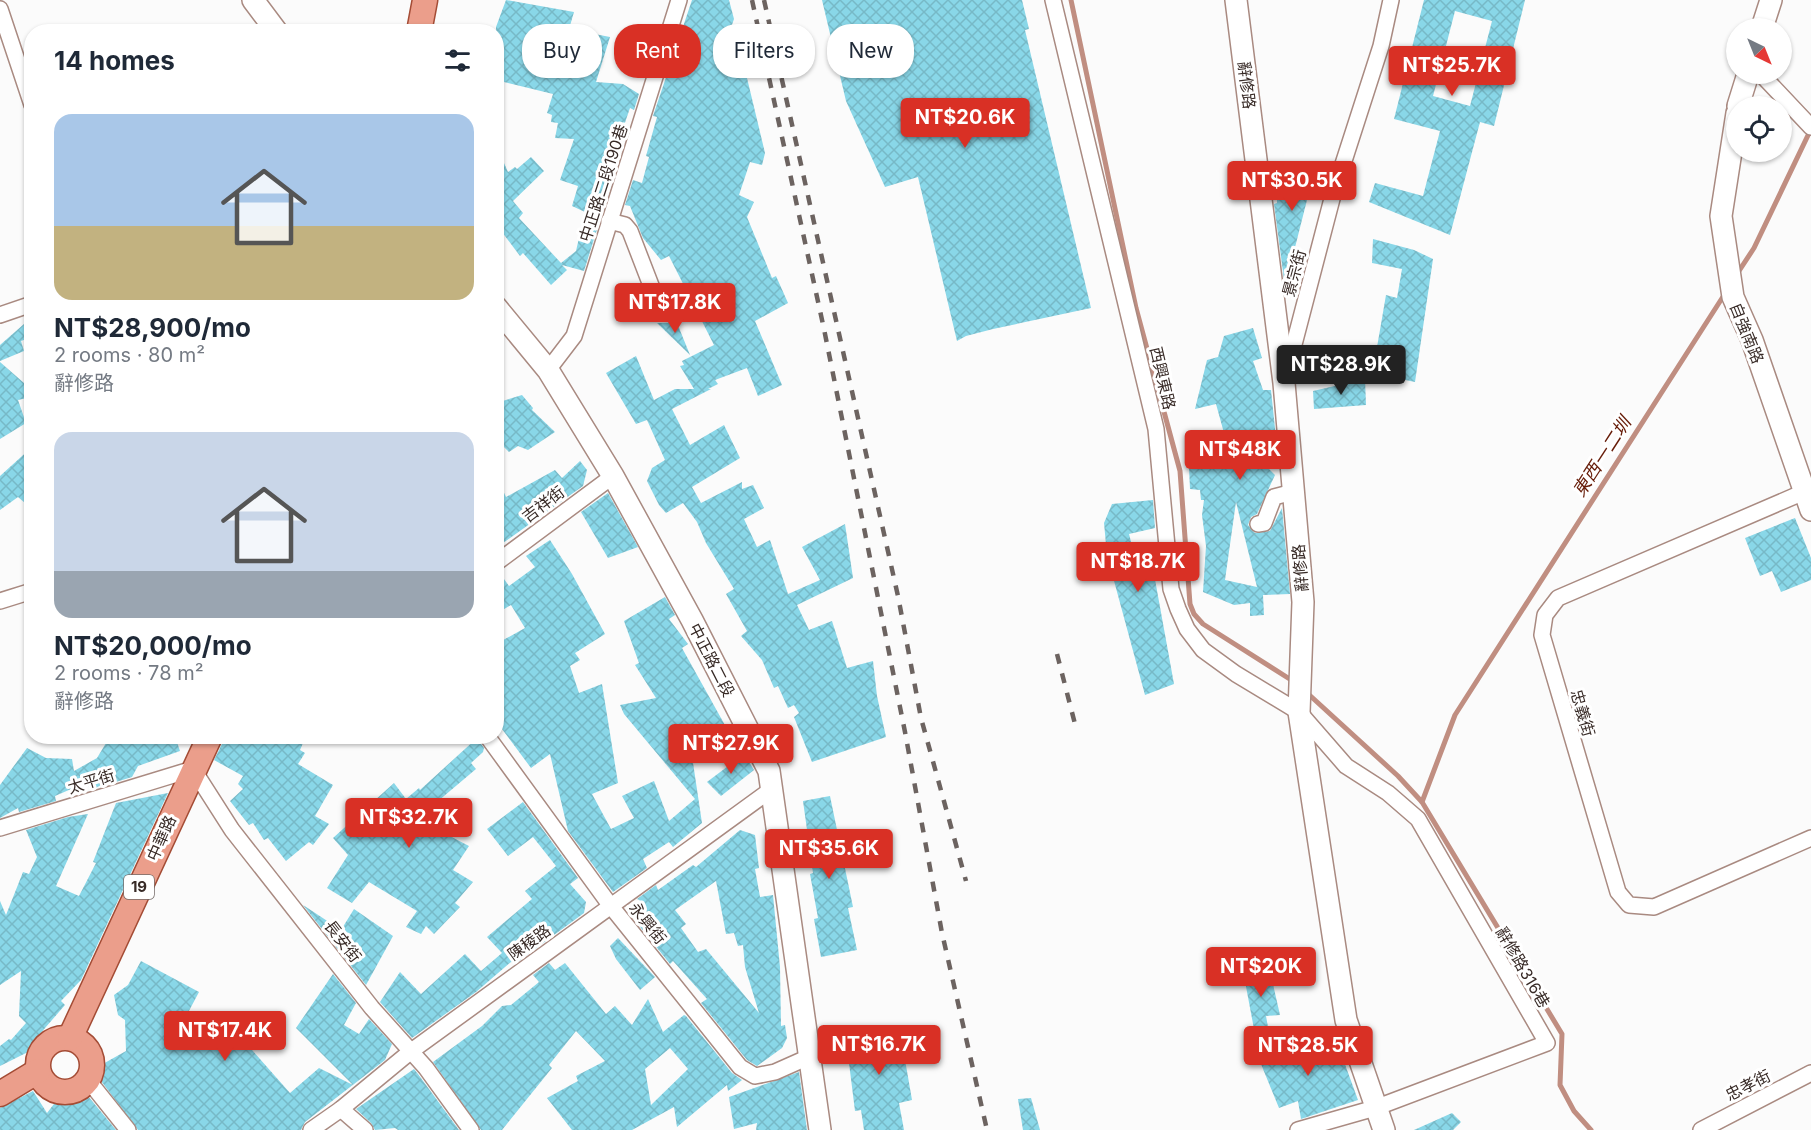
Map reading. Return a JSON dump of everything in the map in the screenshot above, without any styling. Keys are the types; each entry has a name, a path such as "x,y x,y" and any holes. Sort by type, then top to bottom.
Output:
{"main road":[{"name":"中華路","path":"70,1038 206,744"},
{"path":"61,1038 70,1038 86,1048 91,1056 92,1065 88,1080 81,1087 62,1094 47,1086 38,1071 40,1053 45,1046 61,1038"},
{"path":"0,1094 38,1071"}],"street":[{"path":"253,0 271,24"},
{"name":"西興東路","path":"1053,0 1156,429 1171,589 1178,609 1187,629 1203,650 1236,674 1300,696"},
{"name":"辭修路","path":"1236,0 1284,383 1303,602 1300,696 1346,1020 1384,1130"},
{"name":"景宗街","path":"1284,383 1333,195 1381,46 1391,0"},
{"path":"1765,18 1771,0"},
{"name":"中正路二段190巷","path":"548,370 574,336 675,1"},
{"path":"0,9 24,81"},
{"path":"1770,84 1811,127"},
{"name":"自強南路","path":"1729,162 1721,216 1733,297 1752,340 1808,501"},
{"path":"609,221 625,225 630,231 657,301"},
{"path":"0,315 24,307"},
{"name":"中正路二段","path":"504,318 548,370 613,476 693,620 769,771 812,1056 820,1130"},
{"name":"吉祥街","path":"504,557 613,476"},
{"path":"1258,524 1264,522 1274,497 1293,492"},
{"name":"忠義街","path":"1808,501 1558,598 1545,615 1542,635 1618,892 1629,905 1654,907 1811,838"},
{"path":"0,601 24,594"},
{"name":"辭修路316巷","path":"1298,1130 1375,1108 1547,1043 1418,819 1389,793 1346,766 1300,696"},
{"name":"永興街","path":"493,744 610,905 740,1067 755,1076 775,1072 812,1056"},
{"name":"太平街","path":"0,828 193,769"},
{"name":"長安街","path":"193,769 232,830 372,1008 426,1068 471,1130"},
{"name":"陳稜路","path":"311,1130 341,1109 410,1052 772,789"},
{"name":"忠孝街","path":"1701,1130 1811,1073"},
{"path":"88,1080 128,1130"},
{"path":"341,1109 365,1130"}],"building":[{"path":"506,0 574,12 570,24 522,24 522,78 597,78 596,82 623,84 639,94 634,110 630,108 618,143 612,141 602,172 614,175 584,271 562,265 567,270 551,285 523,253 520,256 504,235 504,163 508,172 515,167 517,169 531,157 544,171 513,201 523,213 519,218 561,263 576,251 585,212 572,206 578,186 560,180 574,139 555,138 558,123 551,122 552,115 547,113 553,94 504,82 504,24 497,24"},
{"path":"692,0 729,0 734,19 732,24 713,24 713,78 747,78 765,153 762,165 750,162 739,195 754,202 747,217 772,278 776,276 788,303 755,321 782,385 758,396 747,368 715,380 718,384 708,389 711,389 672,409 690,445 724,425 740,458 692,487 701,503 742,482 742,489 753,485 764,508 744,519 757,547 770,540 788,594 820,580 802,547 845,524 853,578 797,605 809,630 832,621 847,668 873,661 877,696 886,737 812,762 794,717 799,713 794,705 788,708 778,686 774,688 762,660 741,636 747,631 726,594 734,589 706,543 697,522 683,503 666,513 659,505 647,481 652,468 665,460 647,420 636,424 606,373 636,356 654,400 675,389 694,389 680,366 684,365 682,361 714,345 669,256 661,260 643,238 630,206 625,205 633,180 642,183 649,157 646,156 657,117 653,116 666,78 701,78 701,24 684,24"},
{"path":"822,0 1022,0 1029,29 1025,30 1091,308 993,329 966,336 957,341 918,177 885,187 846,101 841,78 914,78 914,24 828,24"},
{"path":"1424,0 1525,0 1494,126 1480,122 1450,235 1369,202 1375,183 1423,196 1440,131 1394,119","holes":["1455,11 1492,21 1470,106 1433,96"]},
{"path":"602,35 610,37 602,63"},
{"path":"1314,172 1318,199 1307,200 1285,287 1274,204 1277,203 1277,177"},
{"path":"1373,239 1414,250 1433,259 1415,382 1381,375 1371,382 1386,295 1397,298 1402,269 1372,263"},
{"path":"657,323 677,323 690,355"},
{"path":"24,324 24,340 21,341 24,351 0,361 0,345"},
{"path":"1253,328 1262,358 1253,361 1263,390 1271,390 1278,457 1260,460 1275,475 1257,514 1251,517 1248,525 1255,533 1270,531 1282,508 1290,594 1263,595 1264,615 1250,616 1250,603 1234,605 1203,592 1206,546 1202,515 1204,500 1201,500 1200,490 1190,489 1189,468 1215,461 1224,433 1216,404 1195,409 1207,360 1218,357 1224,336","holes":["1236,502 1257,587 1225,580"]},
{"path":"0,362 24,383 24,399 18,400 24,424 0,439"},
{"path":"1365,379 1366,405 1314,409 1313,391"},
{"path":"522,395 533,408 532,410 555,432 528,450 518,446 509,452 504,447 504,401"},
{"path":"24,454 24,502 18,497 0,510 0,476"},
{"path":"580,461 587,470 583,486 504,542 504,493 506,497 555,470 562,478"},
{"path":"608,493 638,547 608,558 581,512"},
{"path":"1153,500 1155,528 1129,534 1137,565 1152,563 1174,684 1145,695 1107,555 1104,523 1112,504"},
{"path":"1795,518 1811,558 1811,580 1781,592 1772,571 1760,576 1745,538"},
{"path":"550,540 572,574 605,634 575,653 580,660 570,666 579,693 602,684 618,783 592,794 611,829 634,818 622,796 654,781 669,821 695,799 624,714 620,705 656,698 635,665 639,663 624,621 665,597 675,615 669,619 688,644 682,648 731,736 692,756 702,823 673,847 669,842 643,859 647,868 613,892 568,831 550,754 531,768 504,732 504,640 525,628 511,605 504,609 504,579 509,586 535,567 526,556"},
{"path":"105,744 178,744 180,751 138,766 132,777 103,784 92,790 85,783 55,796 56,801 19,812 18,808 0,818 0,785 27,748 46,758 72,759 74,771 97,758"},
{"path":"222,744 303,744 300,750 305,753 298,764 333,785 315,816 329,824 313,845 309,842 286,861 268,838 264,840 253,823 249,825 230,801 243,789 238,784 243,776 214,760"},
{"path":"470,744 481,744 484,748 483,752 471,763 476,769 431,807 450,815 440,831 469,846 453,870 473,882 455,903 460,907 434,934 426,926 421,934 406,927 417,911 369,882 352,903 327,888 348,855 333,838 394,783 406,799 419,788 420,790"},
{"path":"744,754 754,770 721,796 707,782"},
{"path":"168,793 81,980 61,1001 65,1005 39,1035 42,1038 28,1052 0,1066 0,1046 9,1039 11,1040 26,1023 19,1016 21,971 0,985 0,901 6,915 23,872 29,874 37,857 26,830 68,817 88,814 56,886 79,896 96,863 93,862 116,803"},
{"path":"830,796 853,907 848,908 857,950 821,957 814,919 818,918 810,874 813,873 803,801"},
{"path":"523,802 578,878 570,884 586,902 584,913 516,963 511,962 476,992 412,1038 380,1002 400,972 421,994 465,954 481,971 502,953 487,937 532,899 525,891 556,866 533,837 508,856 487,829"},
{"path":"740,830 755,835 759,868 755,869 760,897 773,895 780,967 781,1026 785,1025 787,1038 782,1048 757,1066 747,1060 701,1003 707,999 673,961 670,964 637,923 641,918 636,912 641,901 637,899 656,885 658,890 693,865 696,867","holes":["716,881 726,934 734,933 738,946 743,945 745,967 759,1013 706,949 698,952 681,928 686,924 675,910"]},
{"path":"303,905 341,930 354,909 393,936 366,985"},
{"path":"618,938 655,977 640,990 616,959 610,946"},
{"path":"141,961 199,992 182,1024 208,1025 220,1021 230,1025 290,1093 319,1068 353,1085 305,1122 301,1130 138,1130 98,1077 101,1065 126,1051 125,1020 118,1015 114,995 128,985"},
{"path":"549,963 555,970 565,963 606,1014 615,1006 632,1025 648,999 663,1032 684,1015 686,1016 732,1073 742,1080 728,1091 727,1085 677,1127 674,1107 632,1130 572,1130 547,1098 578,1081 576,1076 605,1061 576,1031 549,1065 552,1068 502,1130 481,1130 433,1062 482,1026 502,1006 511,1005 539,982 533,975","holes":["670,1048 688,1069 651,1105 645,1069"]},
{"path":"1270,971 1280,1015 1266,1016 1268,1027 1254,1029 1244,976"},
{"path":"333,974 356,1003 344,1025 359,1034 369,1019 392,1044 385,1060 353,1085 296,1028"},
{"path":"899,1025 912,1100 899,1103 904,1130 864,1130 861,1110 855,1111 845,1031"},
{"path":"1335,1037 1358,1100 1301,1119 1298,1101 1279,1108 1252,1042 1284,1053 1309,1040 1311,1045"},
{"path":"414,1069 459,1130 398,1130 395,1128 375,1130 356,1109"},
{"path":"799,1072 807,1130 756,1130 757,1123 734,1129 729,1097"},
{"path":"33,1091 47,1113 57,1100 73,1101 88,1096 116,1130 0,1130 0,1108"},
{"path":"1031,1098 1040,1130 1023,1130 1018,1099"},
{"path":"1452,1113 1461,1122 1453,1130 1414,1130"}],"waterway":[{"path":"1071,0 1136,308 1180,471 1190,604 1194,614 1203,624 1296,683"},
{"name":"東西一二圳","path":"1737,274 1754,248 1811,129"},
{"name":"東西一二圳","path":"1422,802 1455,715 1726,292"},
{"path":"1305,691 1398,776 1422,802 1562,1034 1560,1085 1574,1111 1591,1130"}],"railway":[{"path":"752,0 824,329 905,732 942,933 987,1130"},
{"path":"764,0 898,596 921,718 966,881"},
{"path":"1057,654 1075,724"}]}
